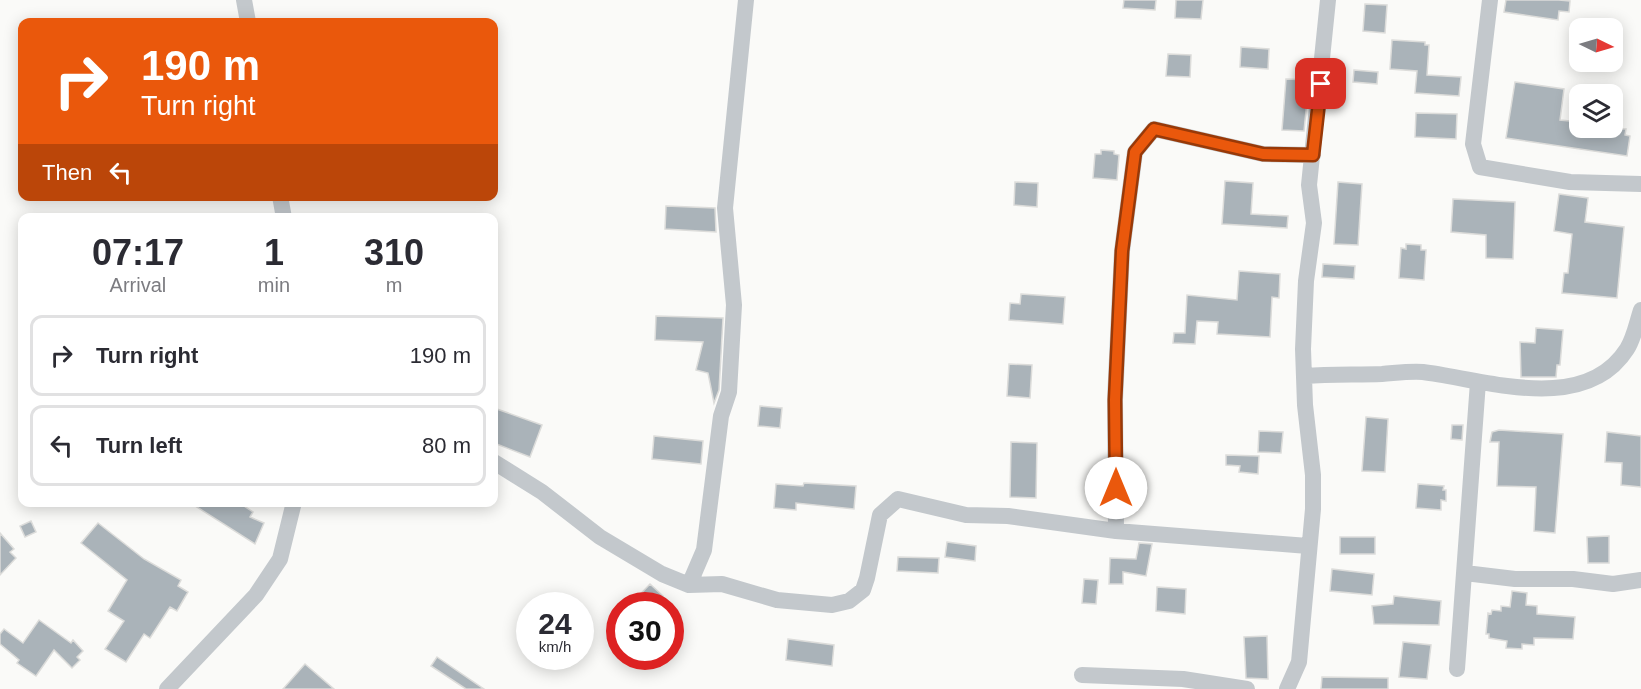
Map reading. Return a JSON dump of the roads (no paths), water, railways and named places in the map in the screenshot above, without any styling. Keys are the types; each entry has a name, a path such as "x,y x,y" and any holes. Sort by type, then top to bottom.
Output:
{"street":[{"path":"244,0 247,18"},
{"path":"688,585 705,549 721,416 729,392 734,305 725,208 746,0"},
{"path":"1287,689 1299,662 1313,509 1313,475 1305,405 1303,349 1306,281 1314,223 1310,184 1328,0"},
{"path":"1490,0 1473,144 1480,167 1570,182 1641,184"},
{"path":"1116,531 1115,400 1122,251 1135,152 1154,129 1263,154 1313,155"},
{"path":"1305,376 1401,371 1424,372 1478,382 1542,388 1571,387 1594,380 1616,362 1629,347 1641,310"},
{"path":"1456,669 1478,382"},
{"path":"498,464 542,492 600,537 662,574 688,585 722,584 777,600 832,605 849,601 862,590 867,578 880,514 898,499 966,515 1008,516 1116,531 1308,546"},
{"path":"167,689 256,595 280,559 293,507"},
{"path":"1465,573 1515,579 1573,579 1613,584 1641,580"},
{"path":"1082,675 1183,679 1246,689"}]}
